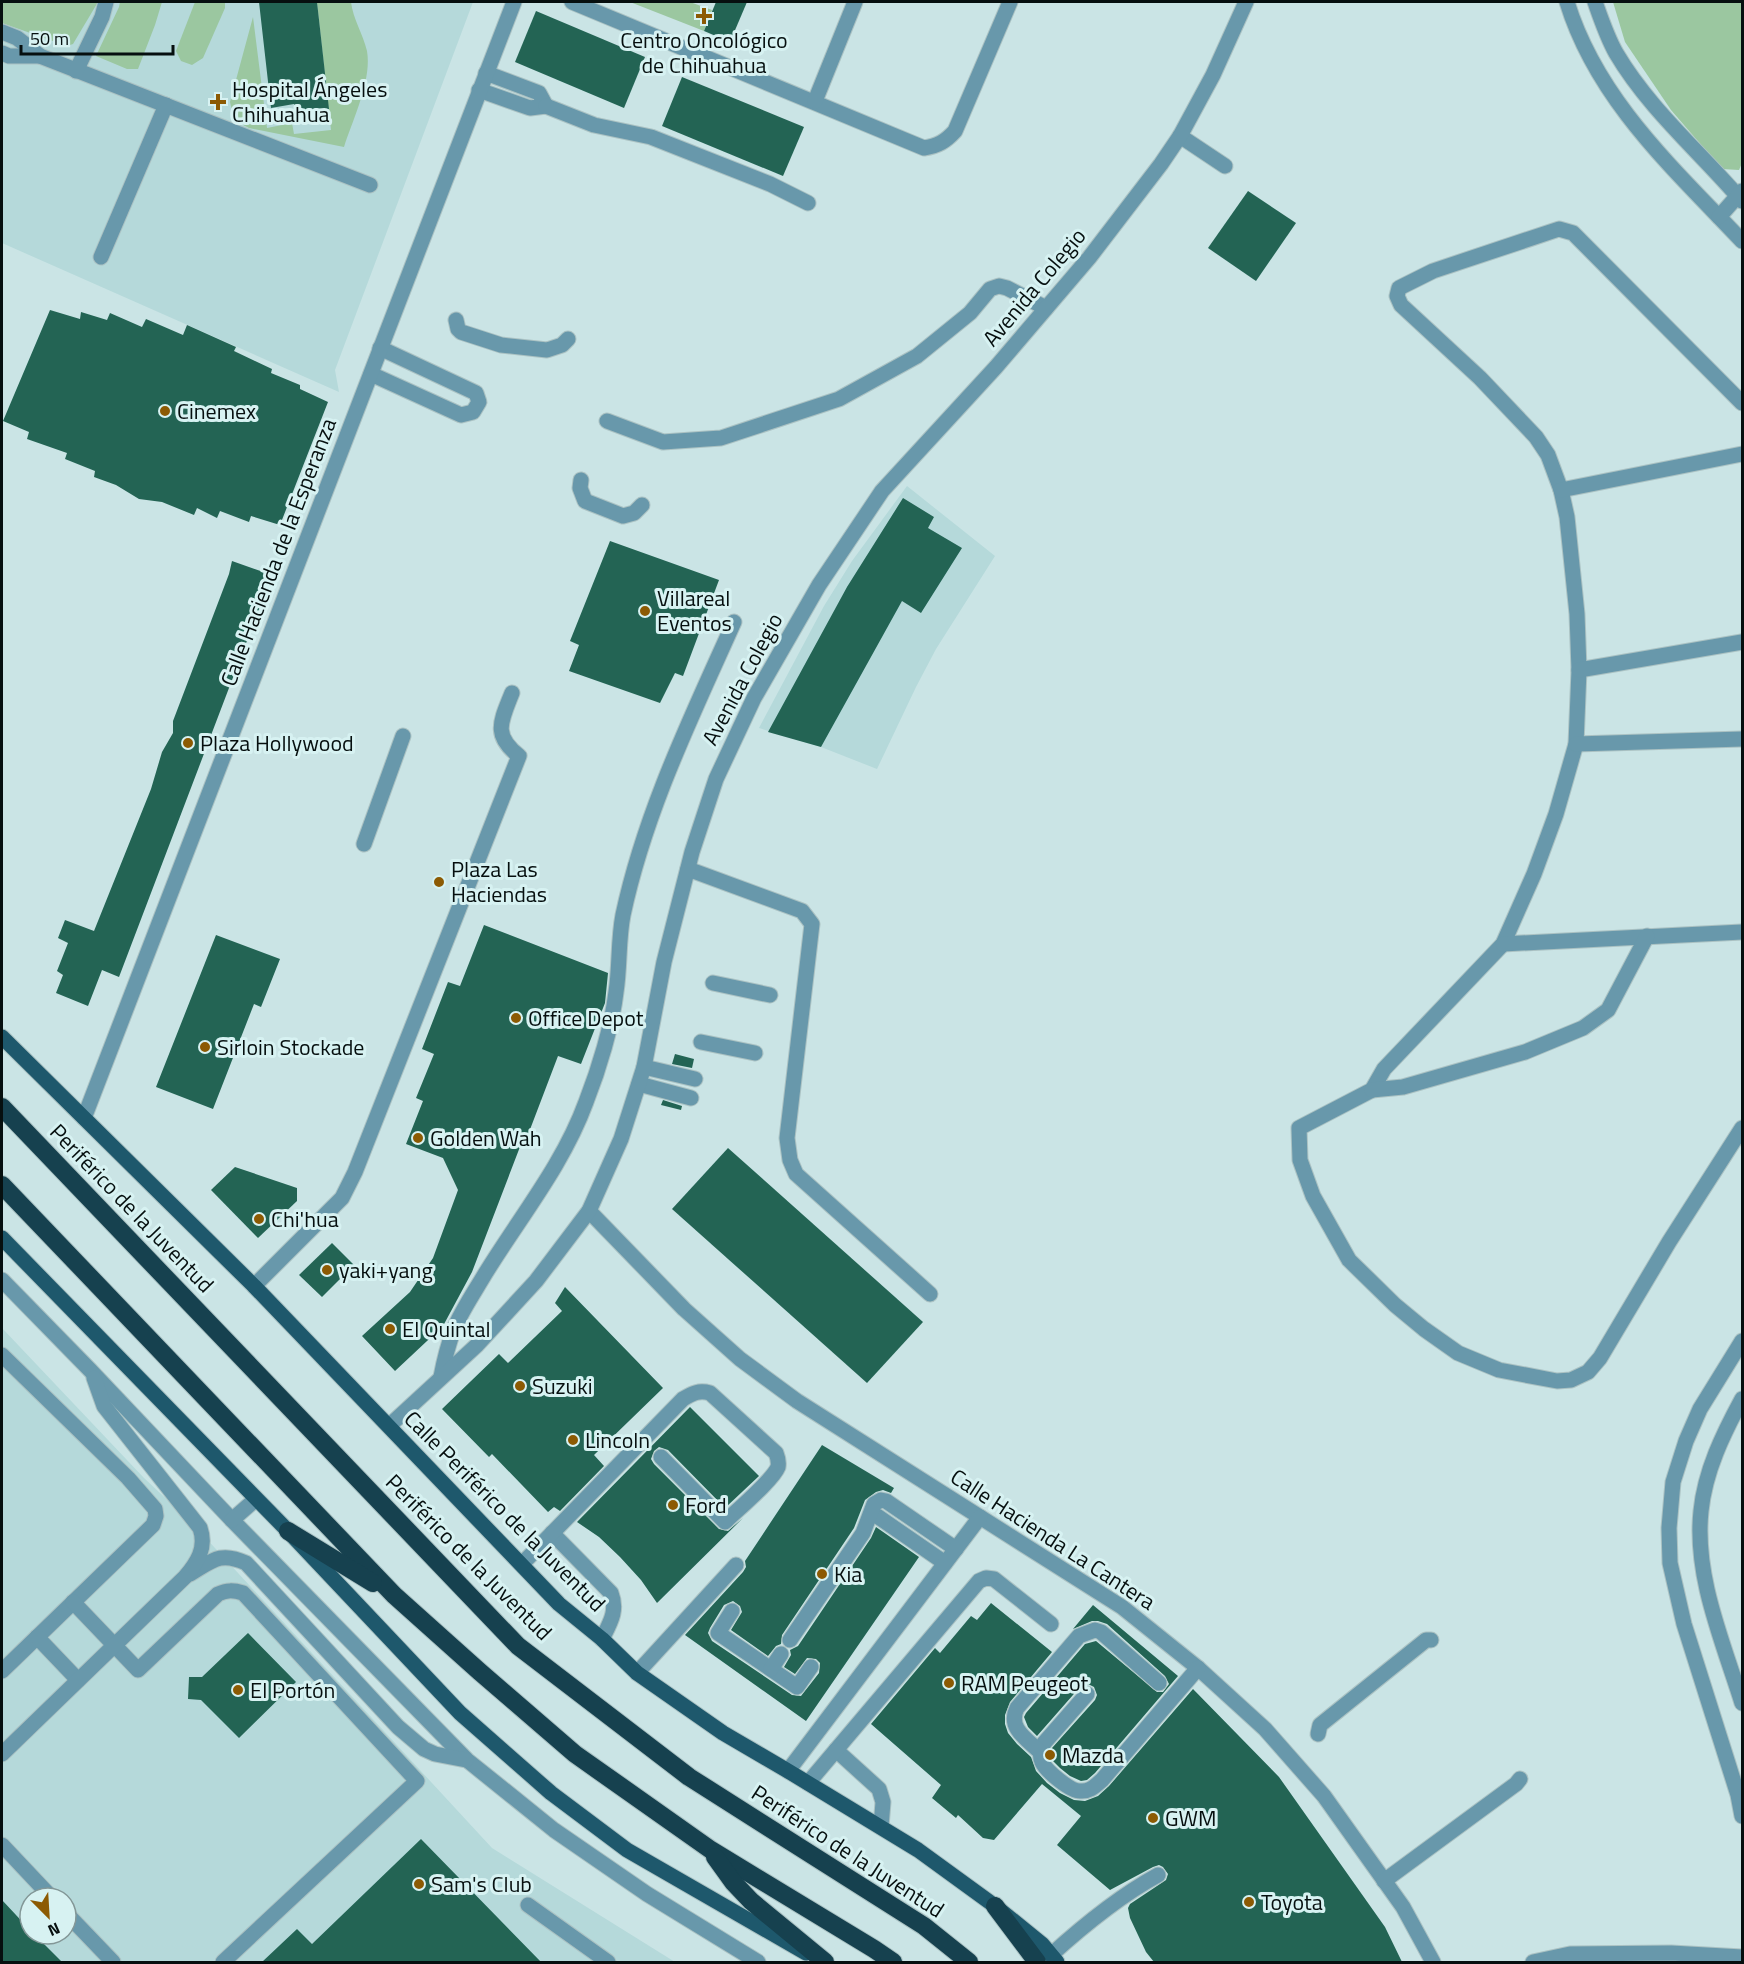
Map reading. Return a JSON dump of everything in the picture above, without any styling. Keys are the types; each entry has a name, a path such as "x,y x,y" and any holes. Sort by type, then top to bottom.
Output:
{"highway":[{"name":"Periférico de la Juventud","path":"2,1107 518,1646 689,1777 924,1926 969,1962"},
{"path":"2,1185 394,1595 480,1672 575,1754 711,1850 893,1962"},
{"path":"288,1531 394,1595"},
{"path":"711,1850 733,1882 751,1901 823,1962"},
{"path":"995,1906 1048,1960"}],"main road":[{"name":"Calle Periférico de la Juventud","path":"2,1037 254,1286 559,1604 602,1639 637,1673 723,1733 918,1850 995,1906"},
{"path":"2,1238 288,1531 460,1713 551,1793 627,1850 823,1962"}],"street":[{"path":"76,71 102,17 106,2"},
{"name":"Calle Hacienda de la Esperanza","path":"84,1118 514,2"},
{"path":"572,2 924,148 939,144 955,131 1010,2"},
{"path":"815,102 855,2"},
{"name":"Avenida Colegio","path":"389,1426 477,1345 536,1281 589,1211 621,1139 644,1067 664,962 688,869 716,779 754,698 819,585 882,491 996,367 1132,204 1180,136 1214,75 1246,2"},
{"path":"1566,2 1590,58 1622,109 1664,159 1743,242"},
{"path":"1595,2 1615,51 1630,75 1683,138 1741,196 1719,217"},
{"path":"2,32 17,38 40,56 76,71 370,185"},
{"path":"2,53 9,56 40,56"},
{"path":"486,73 539,93 546,106"},
{"path":"512,102 519,85"},
{"path":"479,90 530,108 546,106 594,125 651,137 770,184 808,203"},
{"path":"101,257 166,105"},
{"path":"1180,136 1225,166"},
{"path":"1372,1089 1384,1069 1503,944 1553,824 1576,744 1579,670 1577,614 1567,518 1561,490 1548,455 1536,438 1480,378 1401,305 1397,296 1399,288 1433,271 1559,229 1573,233 1743,403"},
{"path":"607,421 663,441 721,438 839,399 917,356 970,314 990,289 999,286 1007,288 1046,308"},
{"path":"456,320 456,325 461,332 501,345 547,350 562,345 568,339"},
{"path":"370,374 461,416 473,412 479,402 476,393 380,348"},
{"path":"430,401 442,377"},
{"path":"1561,490 1743,454"},
{"path":"581,480 580,488 585,501 623,516 634,513 642,505"},
{"path":"441,1377 455,1326 504,1243 548,1179 573,1135 587,1101 616,993 620,936 638,858 672,760 734,622"},
{"path":"1579,670 1743,642"},
{"path":"254,1286 342,1198 356,1172 519,756 506,746 502,737 503,715 512,693"},
{"path":"364,844 403,736"},
{"path":"1576,744 1743,739"},
{"path":"688,869 802,911 812,924 787,1138 790,1160 796,1174 930,1294"},
{"path":"1503,944 1743,932"},
{"path":"1647,936 1608,1010 1583,1028 1525,1052 1403,1087 1372,1089 1299,1128 1300,1160 1313,1196 1349,1260 1395,1305 1424,1329 1458,1353 1499,1371 1557,1381 1571,1380 1588,1372 1600,1358 1669,1242 1743,1128"},
{"path":"713,983 770,995"},
{"path":"701,1042 755,1053"},
{"path":"644,1067 695,1079"},
{"path":"639,1084 692,1098"},
{"name":"Calle Hacienda La Cantera","path":"589,1211 684,1309 740,1359 797,1401 1122,1607 1198,1668 1265,1729 1324,1796 1402,1907 1433,1962"},
{"path":"2,1280 467,1760 554,1830 647,1894 758,1962"},
{"path":"1743,1341 1706,1399 1686,1441 1673,1482 1670,1528 1670,1563 1684,1624 1743,1816"},
{"path":"2,1355 128,1478 155,1509 156,1516 153,1525 2,1671"},
{"path":"2,1754 185,1577 196,1564 203,1547 204,1538 200,1528 104,1406 90,1370"},
{"path":"522,1564 683,1399 692,1394 702,1391 710,1393 776,1453 779,1461 777,1469 725,1522 661,1457"},
{"path":"1743,1399 1722,1435 1710,1470 1701,1510 1700,1539 1703,1572 1711,1603 1743,1703"},
{"path":"232,1520 256,1499"},
{"path":"790,1640 863,1533 874,1504 881,1500 886,1501 956,1549"},
{"path":"877,1516 945,1563"},
{"path":"788,1771 980,1517"},
{"path":"552,1533 611,1593 615,1601 615,1613 602,1639"},
{"path":"185,1577 223,1557 231,1557 246,1563 398,1727 424,1749 435,1754 467,1760"},
{"path":"637,1673 735,1565"},
{"path":"808,1783 979,1581 986,1578 994,1579 1051,1624"},
{"path":"73,1602 138,1670 218,1594 227,1590 243,1593 417,1781 223,1962"},
{"path":"732,1611 717,1633 796,1687 811,1667"},
{"path":"1159,1683 1101,1632 1095,1630 1079,1636 1017,1708 1014,1723 1040,1752 1046,1767 1069,1788 1080,1791 1091,1789 1198,1668"},
{"path":"37,1637 78,1680"},
{"path":"1318,1734 1320,1725 1426,1640 1431,1640"},
{"path":"771,1669 781,1654"},
{"path":"1040,1752 1044,1743 1088,1694"},
{"path":"836,1750 879,1789 883,1802 881,1827"},
{"path":"1384,1881 1516,1785 1520,1779"},
{"path":"2,1845 41,1886"},
{"path":"1048,1960 1083,1926 1136,1887 1158,1875"},
{"path":"528,1905 608,1962"},
{"path":"78,1926 111,1962"},
{"path":"1533,1962 1570,1954 1611,1953 1671,1953 1743,1958"}],"shaded area":[{"name":"Hospital Ángeles Chihuahua","path":"2,2 473,2 335,370 339,392 2,243"},
{"path":"907,486 995,556 936,649 877,769 821,747 759,728 824,606 852,561"},
{"path":"2,1328 144,1478 191,1522 492,1848 675,1962 2,1962"}],"green space":[{"path":"2,2 98,2 73,44 67,46 2,23"},
{"path":"120,2 162,2 138,69 127,69 96,56"},
{"path":"195,2 225,2 225,8 203,58 192,65 181,61 176,51"},
{"path":"317,2 351,2 367,51 367,74 364,87 344,147 249,128 236,118 230,102 253,17 267,128 292,123 294,134 331,130"},
{"path":"630,2 690,2 712,10 704,31"},
{"path":"1613,2 1742,2 1742,163 1739,170 1722,169 1671,110 1625,42"}],"building":[{"name":"Hospital Ángeles Chihuahua","path":"259,2 317,2 329,109 296,113 294,104 271,108"},
{"name":"Centro Oncológico de Chihuahua","path":"716,2 747,2 730,42 704,31"},
{"path":"536,11 645,57 624,108 515,62"},
{"path":"682,77 804,127 783,176 662,126"},
{"path":"1248,191 1296,223 1256,281 1208,248"},
{"name":"Cinemex","path":"50,310 80,319 81,312 107,320 110,313 142,327 146,319 183,335 187,325 236,347 234,351 272,369 271,373 300,385 300,389 328,402 280,525 251,516 249,522 220,511 217,518 197,508 194,515 162,502 139,499 116,485 94,477 95,471 65,459 67,453 27,439 29,432 3,421"},
{"path":"903,498 934,517 928,528 962,548 921,613 902,601 821,747 768,732 847,587"},
{"name":"Villareal Eventos","path":"610,541 719,580 683,676 675,673 660,703 569,671 579,645 570,641"},
{"name":"Plaza Hollywood","path":"232,561 272,575 119,977 102,970 88,1006 56,993 63,975 57,971 68,943 58,938 65,920 94,931 151,789 162,752 173,733 173,721"},
{"name":"Office Depot","path":"484,925 608,973 605,1003 581,1064 558,1056 526,1140 523,1139 472,1272 443,1326 395,1371 362,1336 410,1292 433,1258 458,1190 443,1158 406,1144 423,1101 416,1098 434,1054 422,1049 448,982 460,986"},
{"name":"Sirloin Stockade","path":"216,935 280,959 261,1007 254,1004 213,1109 156,1087"},
{"path":"675,1054 694,1059 692,1068 672,1064"},
{"path":"663,1100 682,1106 681,1110 661,1105"},
{"path":"728,1148 923,1322 867,1383 672,1209"},
{"name":"Chi'hua","path":"235,1167 297,1188 297,1201 258,1238 211,1190"},
{"name":"yaki+yang","path":"332,1243 354,1265 322,1297 299,1275"},
{"path":"565,1287 663,1388 594,1455 604,1466 560,1511 554,1507 548,1512 492,1454 489,1457 442,1409 499,1354 508,1363 562,1311 555,1303"},
{"name":"Ford","path":"690,1407 759,1476 725,1508 668,1450 659,1447 654,1451 651,1459 654,1464 719,1529 728,1531 743,1518 657,1603 641,1580 620,1557 599,1537 577,1522"},
{"name":"Kia","path":"822,1445 894,1488 891,1493 883,1490 865,1500 854,1528 782,1635 781,1644 776,1646 768,1656 731,1630 742,1612 740,1606 733,1601 724,1605 710,1628 708,1633 712,1641 792,1695 801,1696 819,1673 820,1663 816,1659 807,1658 795,1674 784,1667 791,1655 790,1650 798,1646 871,1538 876,1527 919,1557 806,1721 685,1635 743,1572 746,1567 745,1561"},
{"path":"991,1603 1052,1652 1010,1702 1005,1715 1008,1733 1031,1757 1036,1771 1047,1783 1074,1800 1085,1801 1098,1796 1193,1689 1279,1777 1385,1927 1402,1962 1154,1962 1146,1952 1130,1918 1128,1908 1130,1904 1166,1880 1168,1874 1163,1867 1159,1865 1153,1867 1110,1890 1057,1845 1081,1816 1042,1784 994,1840 983,1838 958,1815 956,1818 932,1798 941,1785 871,1724 935,1648 940,1653 971,1616 977,1620"},
{"path":"1093,1605 1178,1676 1095,1773 1087,1780 1081,1781 1060,1768 1052,1760 1050,1754 1052,1748 1095,1700 1097,1695 1094,1687 1088,1684 1080,1687 1037,1736 1028,1727 1024,1717 1085,1644 1096,1641 1157,1692 1163,1692 1169,1684 1165,1676 1107,1624 1092,1621 1073,1629"},
{"name":"El Portón","path":"248,1633 296,1682 239,1738 201,1700 188,1699 189,1677 202,1677"},
{"name":"Sam's Club","path":"421,1839 541,1962 262,1962 297,1929 312,1944"},
{"path":"2,1900 18,1917 18,1946 46,1946 62,1962 2,1962"}],"place":[{"name":"Centro Oncológico de Chihuahua","path":"704,16"},
{"name":"Hospital Ángeles Chihuahua","path":"218,102"},
{"name":"Cinemex","path":"165,411"},
{"name":"Villareal Eventos","path":"645,611"},
{"name":"Plaza Hollywood","path":"188,743"},
{"name":"Plaza Las Haciendas","path":"439,882"},
{"name":"Office Depot","path":"516,1018"},
{"name":"Sirloin Stockade","path":"205,1047"},
{"name":"Golden Wah","path":"418,1138"},
{"name":"Chi'hua","path":"259,1219"},
{"name":"yaki+yang","path":"327,1270"},
{"name":"El Quintal","path":"390,1329"},
{"name":"Suzuki","path":"520,1386"},
{"name":"Lincoln","path":"573,1440"},
{"name":"Ford","path":"673,1505"},
{"name":"Kia","path":"822,1574"},
{"name":"RAM Peugeot","path":"949,1683"},
{"name":"El Portón","path":"238,1690"},
{"name":"Mazda","path":"1050,1755"},
{"name":"GWM","path":"1153,1818"},
{"name":"Sam's Club","path":"419,1884"},
{"name":"Toyota","path":"1249,1902"}]}
